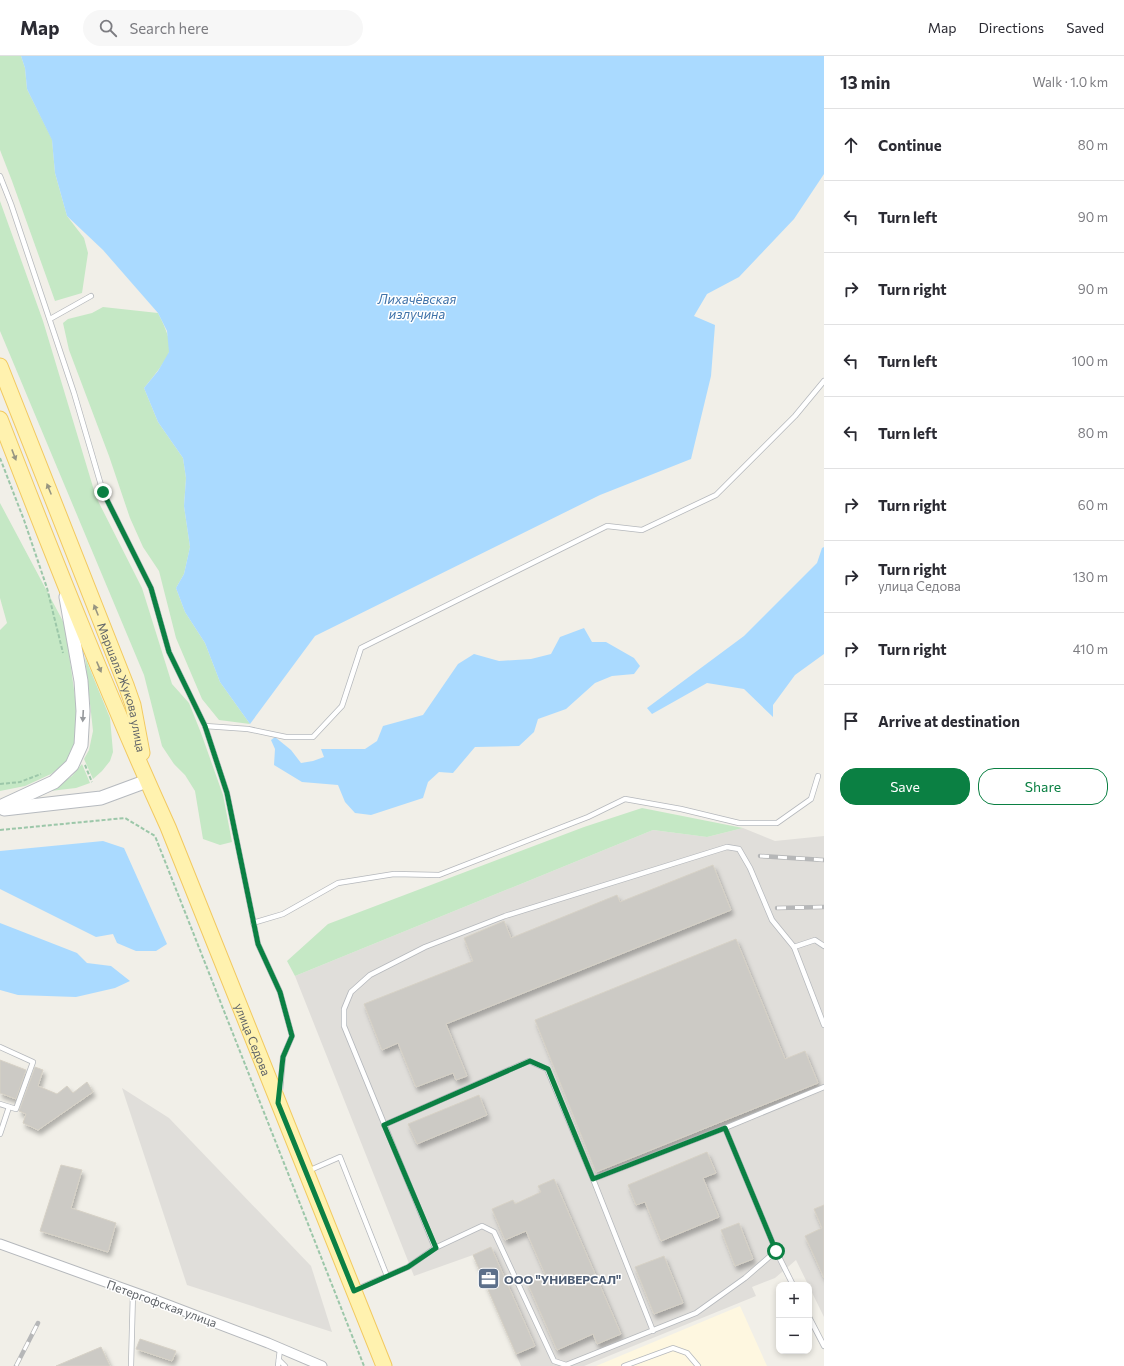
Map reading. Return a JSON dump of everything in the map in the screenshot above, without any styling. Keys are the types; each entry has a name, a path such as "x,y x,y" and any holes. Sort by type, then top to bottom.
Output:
{"main road":[{"name":"Маршала Жукова улица","path":"0,366 126,685 133,705 147,781"},
{"name":"Маршала Жукова улица","path":"0,419 63,581 147,781"},
{"path":"0,808 54,782 72,764 81,745 83,711 81,681 63,581"},
{"path":"0,808 101,798 147,781"},
{"name":"улица Седова","path":"147,781 168,827 384,1366"}],"street":[{"name":"Петергофская улица","path":"0,1244 268,1343 322,1366"}],"lane":[{"path":"0,176 50,319 74,393 103,492 151,588 169,652 205,726 227,793 258,944 280,992 292,1036 283,1057 278,1103"},
{"path":"50,319 91,296"},
{"path":"205,726 248,729 286,737 313,737 342,706 361,648 607,526 642,530 716,495 795,416 824,381"},
{"path":"254,923 284,914 338,883 394,874 439,875 588,817 625,799 681,809 739,823 777,823 811,799 818,776"},
{"path":"436,1248 344,1026 344,1009 351,992 370,975 425,946 505,916 727,847 739,849 750,868 772,920 794,947 824,1024"},
{"path":"794,947 815,940 824,946"},
{"path":"0,1047 33,1062 16,1109 0,1104"},
{"path":"384,1125 530,1061 548,1069 653,1331"},
{"path":"593,1179 725,1128 824,1087"},
{"path":"0,1134 9,1107"},
{"path":"725,1128 776,1251 792,1282"},
{"path":"306,1172 340,1157 387,1276"},
{"path":"354,1291 408,1267 436,1248 482,1226 494,1232 554,1361 566,1365 696,1313 745,1278 776,1251"},
{"path":"131,1366 133,1292"},
{"path":"810,1318 824,1346"},
{"path":"624,1366 673,1348 687,1353 698,1366"},
{"path":"278,1366 280,1349"},
{"path":"279,1360 284,1366"}],"path":[{"path":"0,458 24,520 47,588 63,654"},
{"path":"83,760 92,782"},
{"path":"0,784 20,782 42,773"},
{"path":"0,830 125,818 155,836 364,1366"}],"shaded area":[{"path":"743,828 775,841 824,836 824,1317 812,1293 812,1282 807,1282 796,1260 775,1278 752,1287 756,1296 584,1366 521,1366 473,1255 414,1276 295,976 653,830 707,837"},
{"path":"122,1088 169,1118 311,1266 332,1332 187,1285"},
{"path":"740,1306 767,1366 596,1366"}],"green space":[{"path":"0,56 21,56 25,68 27,89 52,139 55,173 67,216 84,238 88,253 82,293 55,301 0,150"},
{"path":"0,201 43,321 96,497 142,588 172,684 189,703 201,733 223,795 232,842 220,845 203,839 195,791 185,775 174,764 162,746 144,675 0,331"},
{"path":"103,307 158,313 166,332 170,347 168,356 144,388 158,422 183,458 186,478 184,506 190,547 184,574 176,588 185,612 205,643 220,682 250,724 219,720 202,699 176,638 159,571 143,547 130,518 109,456 69,350 63,323 68,319 92,313"},
{"path":"0,503 65,625 80,733 68,761 51,774 25,786 0,791 0,630 7,623 0,598"},
{"path":"85,657 110,718 113,752 110,761 93,779 84,759 89,750 93,731"},
{"path":"82,764 90,783 76,788 50,791 72,776"},
{"path":"642,808 743,828 707,837 653,830 295,976 287,961 328,924 584,827"}],"water":[{"name":"Лихачёвская излучина","path":"21,56 824,56 824,174 794,219 739,277 707,294 694,316 715,325 711,376 691,459 600,495 315,636 250,724 220,682 205,643 185,612 176,588 184,574 190,547 184,506 186,478 183,458 158,422 144,388 158,371 169,352 167,331 158,313 103,250 67,216 55,173 52,140 27,89 25,68"},
{"path":"824,547 824,654 795,675 773,705 773,717 744,689 707,683 652,714 647,708 744,636 817,563 822,548"},
{"path":"584,628 592,642 606,642 634,658 640,666 634,674 612,676 595,683 566,709 538,719 534,732 519,746 475,747 453,773 439,772 428,782 423,798 371,815 355,813 345,802 338,785 302,782 274,765 275,749 271,740 275,737 291,750 301,763 324,757 321,749 365,749 377,741 383,726 423,715 458,664 474,654 499,661 531,659 551,654 560,637"},
{"path":"103,841 124,848 167,944 156,951 136,951 117,943 113,934 96,937 0,889 0,851"},
{"path":"0,923 77,953 87,963 111,966 130,981 115,988 76,997 18,995 0,990"}],"building":[{"path":"713,865 731,910 446,1024 467,1076 456,1080 453,1073 416,1087 398,1043 382,1050 364,1004 473,961 464,938 504,921 511,938 617,895 620,902"},
{"path":"736,939 785,1059 805,1051 818,1083 596,1172 535,1020"},
{"path":"0,1060 26,1070 16,1099 0,1093"},
{"path":"35,1067 43,1070 38,1086 57,1094 67,1086 73,1093 87,1082 93,1092 38,1130 23,1123 26,1114 19,1111"},
{"path":"479,1095 487,1115 417,1144 408,1124"},
{"path":"707,1152 716,1173 703,1178 719,1217 661,1241 645,1202 636,1205 628,1185"},
{"path":"61,1165 82,1170 71,1208 116,1223 108,1252 40,1231"},
{"path":"554,1179 621,1334 597,1344 593,1334 557,1350 527,1282 545,1274 526,1231 505,1240 492,1209 513,1200 515,1204 541,1192 538,1186"},
{"path":"824,1205 824,1278 805,1236 822,1228 814,1209"},
{"path":"739,1223 753,1259 735,1266 721,1230"},
{"path":"491,1247 535,1346 516,1354 473,1255"},
{"path":"664,1256 683,1303 654,1314 635,1267"},
{"path":"140,1339 176,1351 172,1361 136,1349"},
{"path":"101,1347 110,1366 56,1366"}],"railway":[{"path":"760,856 824,860"},
{"path":"777,908 824,907"},
{"path":"16,1366 38,1323"}],"place":[{"name":"ООО \"УНИВЕРСАЛ\"","path":"489,1279"}],"route":[{"path":"103,492 151,588 169,652 205,726 227,793 258,944 280,992 292,1036 283,1057 278,1103 354,1291 408,1267 436,1248 384,1125 530,1061 548,1069 593,1179 725,1128 776,1251"}]}
